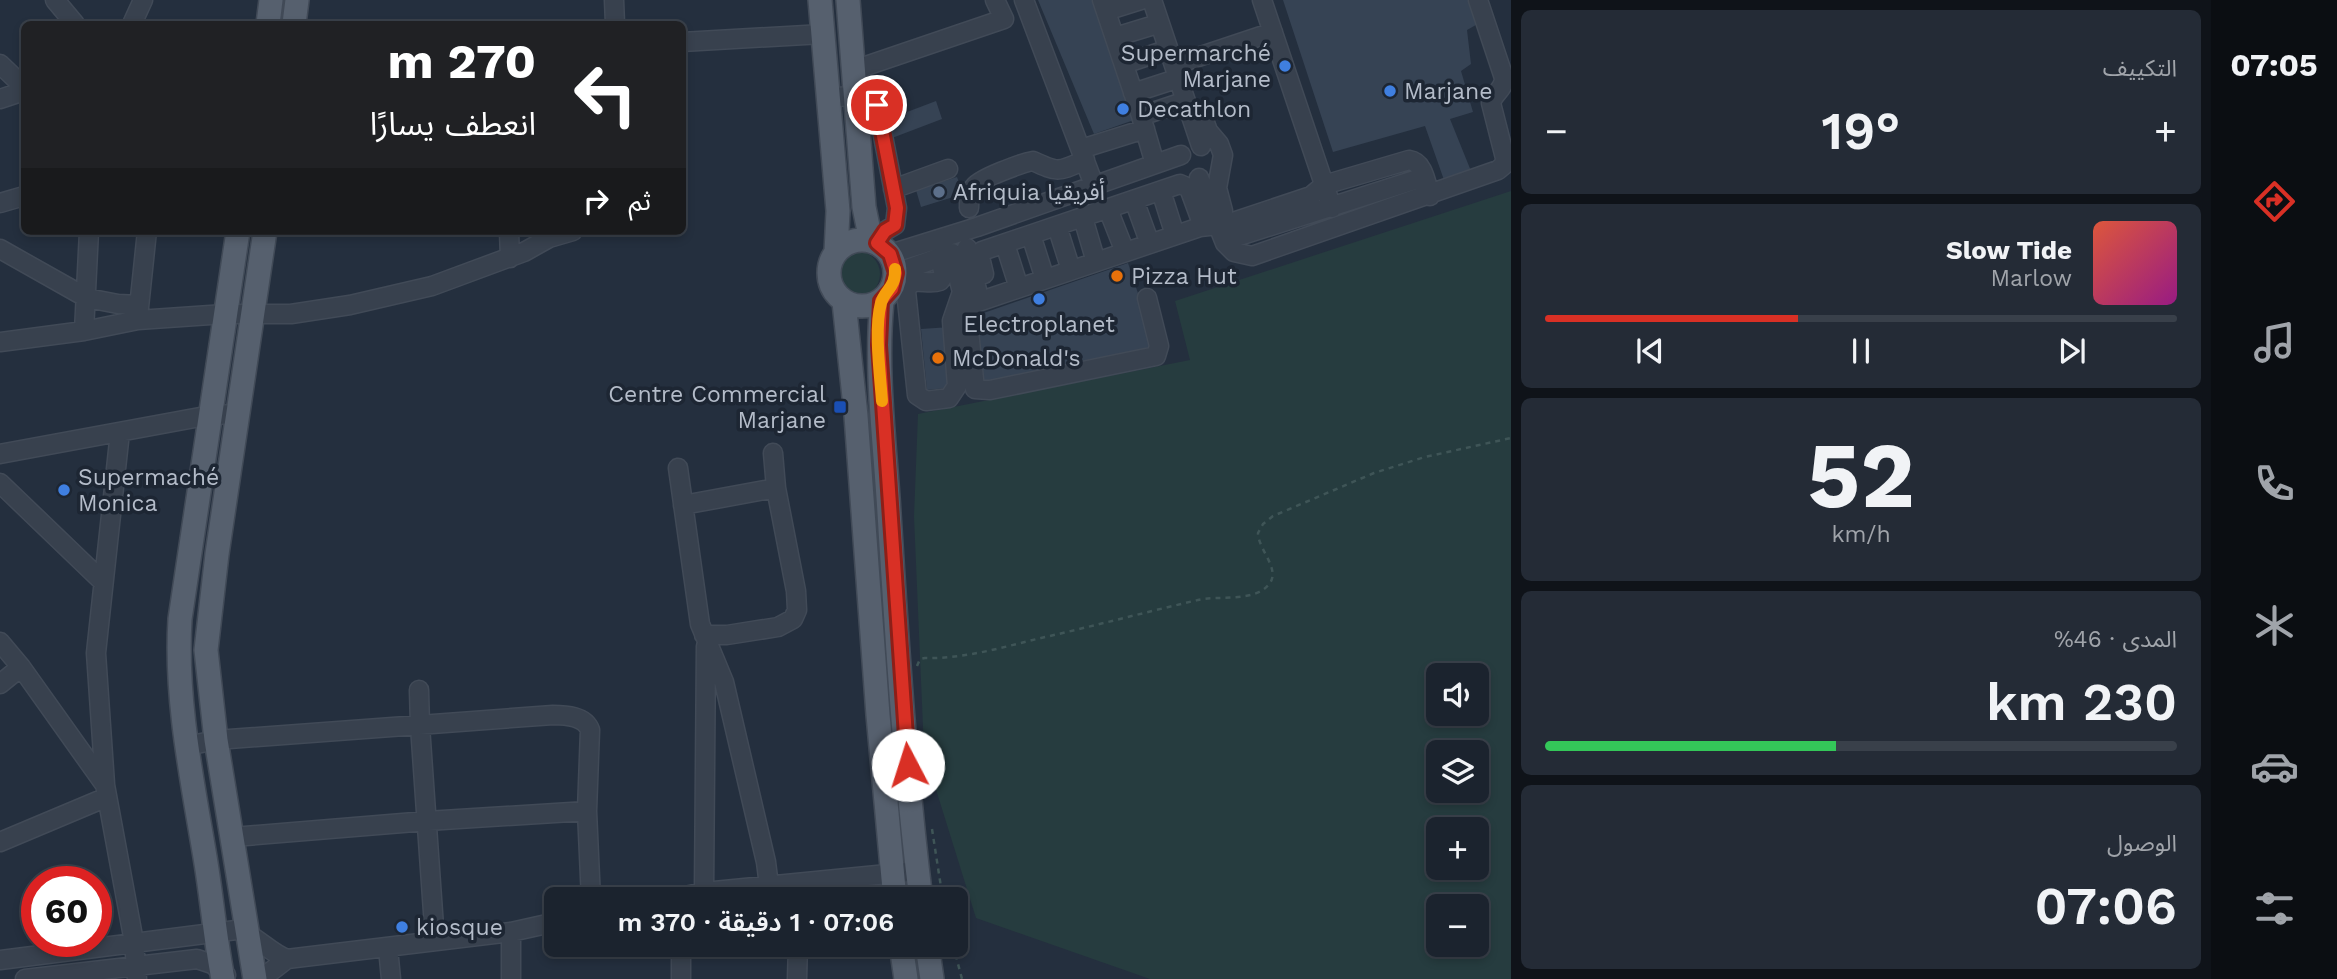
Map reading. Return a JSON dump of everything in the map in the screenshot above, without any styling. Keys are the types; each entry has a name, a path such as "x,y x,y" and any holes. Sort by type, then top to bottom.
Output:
{"main road":[{"path":"268,21 271,0"},
{"path":"294,21 297,0"},
{"path":"820,0 838,211 836,252"},
{"path":"852,1 864,207 883,253 892,289 881,301 869,306 856,307 835,294 828,273 830,262 844,245 854,240 883,253"},
{"path":"225,976 187,746 179,672 179,631 237,235"},
{"path":"255,979 207,674 208,625 264,235"},
{"path":"881,301 879,345 883,412 903,713 920,887"},
{"path":"844,302 856,416 893,887"},
{"path":"856,416 883,412"},
{"path":"903,957 906,979"},
{"path":"929,957 932,979"}],"street":[{"path":"55,0 72,21"},
{"path":"134,21 144,0"},
{"path":"614,0 615,21"},
{"path":"854,70 1004,19 995,0"},
{"path":"1024,0 1094,185"},
{"path":"1155,164 1104,6 1141,0 1160,52 1172,73 1177,104 1191,149"},
{"path":"1152,0 1191,149 1181,169 1192,176 1230,249 1252,256 1430,196 1498,170 1505,162 1491,103 1493,96 1503,87 1504,78 1478,0"},
{"path":"1262,0 1332,208"},
{"path":"1115,37 1151,26"},
{"path":"1133,93 1172,73 1273,32"},
{"path":"686,42 823,34"},
{"path":"1124,64 1160,52"},
{"path":"0,64 21,86"},
{"path":"1193,89 1208,131 1219,144 1223,155 1223,167 1217,180 1220,228"},
{"path":"0,99 21,90"},
{"path":"828,98 856,96 867,98 877,105 897,208 895,225 885,231 883,253"},
{"path":"969,208 971,193 976,184 1030,161 1049,170 1060,170 1177,104"},
{"path":"883,253 964,246 1094,185 1191,149 1212,155 1213,162 1206,175 1192,176 964,246 883,253"},
{"path":"1220,228 1311,196 1324,185 1409,160 1418,163 1430,196"},
{"path":"893,189 948,169"},
{"path":"1220,228 1186,186 1180,184 979,253 986,283 993,286 1045,279 1175,235 1220,228 1332,208 1424,177"},
{"path":"1161,191 1175,235"},
{"path":"0,203 21,196"},
{"path":"1134,200 1150,244"},
{"path":"1108,209 1125,252"},
{"path":"1083,218 1097,262"},
{"path":"1057,226 1072,270"},
{"path":"84,331 89,235"},
{"path":"139,313 147,235"},
{"path":"509,235 510,258"},
{"path":"0,342 84,331 139,313 291,314 350,305 432,286 510,258 559,235"},
{"path":"1031,235 1045,279"},
{"path":"1005,244 1018,283"},
{"path":"964,246 962,292 953,321 957,386 949,397 926,401 916,395 906,291 909,283 916,280 933,284 940,281 964,246"},
{"path":"964,246 977,283 975,303 968,322 973,385 980,391 1156,356 1159,346 1147,298"},
{"path":"0,249 87,298 118,304 139,313"},
{"path":"975,303 1018,283"},
{"path":"0,454 211,415 239,414"},
{"path":"120,432 96,653 106,791 134,942 137,972"},
{"path":"705,639 778,627 793,619 797,610 796,591 776,488 773,453"},
{"path":"678,468 695,598 705,639 724,682 766,862 769,886"},
{"path":"0,483 103,581"},
{"path":"683,505 776,488"},
{"path":"704,887 705,639"},
{"path":"0,642 21,667 106,791"},
{"path":"0,684 21,667"},
{"path":"419,690 435,941"},
{"path":"187,746 216,740 561,715 579,719 587,723 590,730 587,811 590,887"},
{"path":"0,842 106,791"},
{"path":"233,837 587,811"},
{"path":"823,887 891,873 918,871"},
{"path":"758,887 774,887"},
{"path":"0,960 236,930 248,934 276,955 287,959 511,932 544,925"},
{"path":"511,932 512,979"},
{"path":"388,948 391,979"},
{"path":"681,957 681,979"},
{"path":"797,979 798,957"},
{"path":"25,979 137,972 197,959 212,964 225,976"},
{"path":"261,979 287,959"},
{"path":"287,959 287,979"}],"path":[{"path":"916,675 918,664 923,658 971,655 1201,599 1254,594 1269,584 1272,577 1269,560 1260,544 1258,533 1263,524 1273,516 1374,473 1425,457 1511,438"},
{"path":"931,824 941,887"},
{"path":"956,957 962,979"}],"green space":[{"path":"1511,191 1511,979 1150,979 976,918 924,751 914,516 918,414 1190,360 1175,301"},
{"path":"857,251 873,258 880,274 873,290 857,297 841,290 834,274 841,258"}],"building":[{"path":"1038,0 1092,0 1134,120 1094,134"},
{"name":"Marjane","path":"1283,0 1475,0 1483,21 1467,30 1471,64 1461,71 1473,112 1450,119 1471,171 1444,180 1425,126 1333,152"},
{"path":"936,101 942,119 892,138 886,120"},
{"name":"Afriquia أفريقيا","path":"957,177 963,194 921,207 916,190"},
{"path":"1128,263 1156,348 982,386 975,316"},
{"name":"McDonald's","path":"950,327 956,387 927,390 921,329"}],"slow traffic":[{"path":"882,401 879,345 881,301 892,289 895,269"}],"place":[{"name":"Supermarché Marjane","path":"1285,66"},
{"name":"Marjane","path":"1390,91"},
{"name":"Decathlon","path":"1123,109"},
{"name":"Afriquia أفريقيا","path":"939,192"},
{"name":"Pizza Hut","path":"1117,276"},
{"name":"Electroplanet","path":"1039,299"},
{"name":"McDonald's","path":"938,358"},
{"name":"Centre Commercial Marjane","path":"840,407"},
{"name":"Supermaché Monica","path":"64,490"},
{"name":"kiosque","path":"402,927"}],"route":[{"path":"877,105 897,208 895,225 885,231 877,243 890,254 896,273 892,289 881,301 879,345 908,765"}]}
